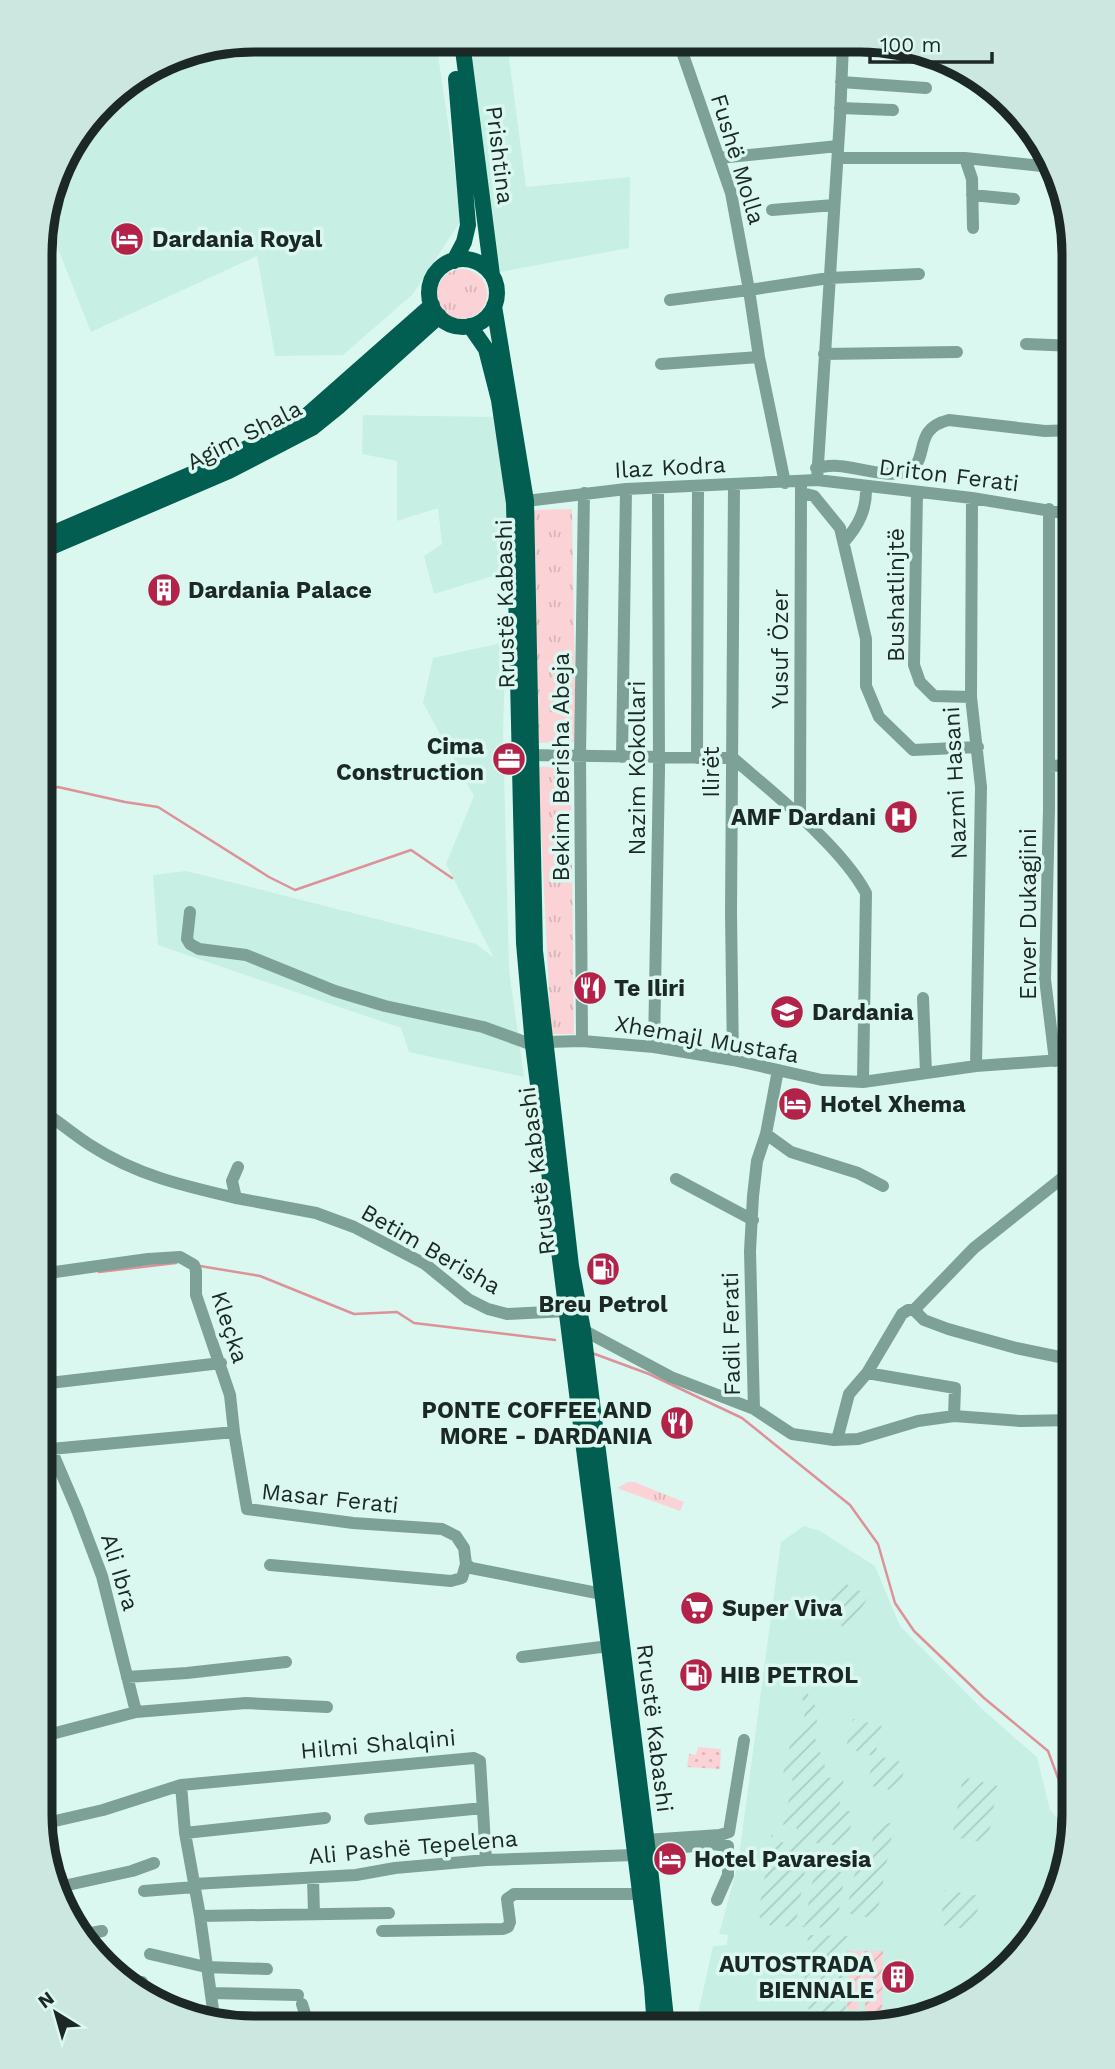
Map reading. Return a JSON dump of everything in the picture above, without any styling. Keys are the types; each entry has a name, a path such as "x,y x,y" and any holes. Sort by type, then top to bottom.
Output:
{"main road":[{"name":"Prishtina","path":"436,311 430,290 435,275 454,261 464,242 468,225 453,53"},
{"name":"Prishtina","path":"464,53 497,296 495,306"},
{"path":"454,261 475,261 492,275"},
{"path":"436,311 453,325 470,326 489,315 495,306"},
{"name":"Rrustë Kabashi","path":"495,306 526,501 525,755"},
{"name":"Agim Shala","path":"53,533 225,460 304,418 436,311"},
{"name":"Agim Shala","path":"53,546 229,471 312,428 346,400 436,311"},
{"name":"Rrustë Kabashi","path":"470,326 486,349 499,400 514,503 539,1044 567,1311 602,1594 643,1849 640,1894 653,2016"},
{"name":"Rrustë Kabashi","path":"539,1044 571,1266 583,1330 643,1849 665,2016"}],"street":[{"name":"Fushë Molla","path":"682,53 731,193 759,357 785,483"},
{"path":"843,53 816,474 837,466 901,474 912,470 918,461 926,432 937,422 949,420 1045,431 1062,430"},
{"path":"841,82 926,88"},
{"path":"841,108 893,110"},
{"path":"719,159 838,152 965,158 1042,166"},
{"path":"965,158 972,179 973,228"},
{"path":"972,195 1014,199"},
{"path":"772,210 834,205"},
{"path":"670,300 829,278 919,274"},
{"path":"1026,344 1062,345"},
{"path":"824,354 957,352"},
{"path":"661,363 759,357"},
{"name":"Ilaz Kodra","path":"526,501 626,489 785,483 802,487 816,474"},
{"name":"Driton Ferati","path":"816,474 866,486 1062,512"},
{"name":"Ilirët","path":"733,1060 731,914 734,485"},
{"path":"844,542 862,517 866,486"},
{"path":"697,758 698,487"},
{"path":"802,487 814,496 840,528 866,639 866,686 879,717 913,750 978,747"},
{"name":"Yusuf Özer","path":"800,817 802,487"},
{"name":"Nazim Kokollari","path":"654,1047 659,758 658,488"},
{"path":"622,757 626,489"},
{"name":"Bushatlinjtë","path":"917,492 914,665 920,682 934,696 971,697"},
{"name":"Bekim Berisha Abeja","path":"582,1041 580,756 583,493"},
{"name":"Nazmi Hasani","path":"972,498 971,697 981,787 976,1066"},
{"name":"Enver Dukagjini","path":"1049,509 1049,766 1045,979 1062,1048"},
{"path":"525,755 733,758 800,817 855,873 866,893 863,1082"},
{"path":"1049,766 1062,766"},
{"path":"190,912 187,939 190,944 199,948 247,955 335,990 385,1006 483,1027 539,1044"},
{"path":"923,998 926,1073"},
{"name":"Xhemajl Mustafa","path":"539,1044 582,1041 654,1047 733,1060 821,1080 863,1082 976,1066 1062,1060"},
{"name":"Fadil Ferati","path":"778,1070 752,1195 750,1251 754,1409 792,1434 837,1440 858,1439 918,1421 954,1416 1020,1421 1062,1420"},
{"name":"Betim Berisha","path":"53,1119 91,1145 161,1180 316,1213 354,1227 425,1264 468,1299 488,1309 507,1314 567,1311"},
{"path":"766,1134 791,1152 858,1173 883,1186"},
{"path":"236,1198 232,1181 238,1167"},
{"path":"914,1310 974,1248 1062,1178"},
{"path":"676,1179 752,1220"},
{"name":"Kleçka","path":"53,1272 148,1259 180,1257 188,1260 197,1270 196,1295 230,1395 234,1432"},
{"path":"837,1440 846,1401 853,1387 867,1373 902,1314 908,1310 914,1310 924,1320 948,1329 1062,1358"},
{"path":"583,1330 671,1377 754,1409"},
{"path":"53,1383 221,1363"},
{"path":"867,1373 956,1388 954,1416"},
{"name":"Ali Ibra","path":"53,1449 234,1432"},
{"name":"Masar Ferati","path":"234,1432 247,1510 353,1523 442,1529 456,1536 464,1548 466,1564"},
{"name":"Ali Ibra","path":"53,1454 78,1510 102,1576 136,1712"},
{"path":"270,1565 451,1581 462,1578 466,1564 471,1568 602,1594"},
{"path":"522,1657 609,1646"},
{"path":"127,1677 187,1674 286,1662"},
{"path":"53,1734 136,1712 246,1703 327,1707"},
{"path":"643,1849 729,1832 744,1740"},
{"name":"Hilmi Shalqini","path":"181,1785 474,1758 480,1761 486,1860"},
{"path":"53,1821 103,1810 181,1785 185,1833 214,2012"},
{"path":"370,1819 483,1808"},
{"path":"185,1833 325,1818"},
{"path":"643,1849 712,1844 728,1846 728,1875 717,1900"},
{"name":"Ali Pashë Tepelena","path":"144,1891 356,1875 395,1868 486,1860 643,1849"},
{"path":"66,1885 132,1871 154,1863"},
{"path":"313,1878 314,1914"},
{"path":"382,1931 508,1927 510,1922 507,1899 514,1895 640,1894"},
{"path":"200,1916 389,1913"},
{"path":"92,1933 102,1931"},
{"path":"150,1954 206,1967 267,1969"},
{"path":"212,1993 300,2000 305,2016"}],"shaded area":[{"path":"241,53 438,53 462,219 413,294 343,355 275,356 257,256 91,332 54,238 54,228 59,202 73,165 94,132 121,103 165,73 215,56"},
{"path":"467,53 508,53 526,187 630,177 629,248 500,272"},
{"path":"363,415 495,417 512,508 509,571 434,594 424,556 442,544 438,508 397,521 397,461 362,454"},
{"path":"506,642 503,730 509,970 524,1077 409,1052 401,1028 158,945 153,875 186,871 476,944 494,958 446,864 474,796 423,703 433,658"},
{"path":"804,1526 820,1531 875,1566 900,1626 982,1709 1037,1757 1050,1810 1062,1823 1059,1854 1052,1879 1042,1904 1021,1937 994,1966 973,1982 950,1996 925,2006 874,2016 699,2016 713,1946 727,1945 728,1935 719,1934 738,1864 781,1542"},
{"path":"839,1580 869,1596 848,1630 821,1613"},
{"path":"804,1688 818,1710 815,1738 829,1778 844,1777 839,1809 853,1812 847,1847 810,1842 797,1917 804,1927 815,1868 845,1873 836,1928 771,1926 758,1916 772,1834 780,1842 787,1843 796,1835 797,1828 783,1825 793,1782 791,1776 783,1775 786,1759 789,1761 796,1757 797,1751 789,1750 792,1732 801,1733 805,1712 801,1696"},
{"path":"853,1719 882,1726 875,1755 905,1763 900,1792 867,1785 874,1756 846,1748"},
{"path":"963,1777 998,1786 987,1843 952,1837"},
{"path":"876,1821 894,1824 876,1919 846,1913 856,1868 867,1869"},
{"path":"945,1890 980,1896 974,1930 940,1925"},
{"path":"808,1935 848,1936 846,2016 815,2012 804,2004"}],"green space":[{"path":"462,269 480,276 487,294 480,312 462,319 444,312 437,294 444,276"},
{"path":"572,509 576,742 538,743 534,510"},
{"path":"571,766 574,1034 551,1034 538,767"},
{"path":"628,1482 684,1502 680,1511 617,1488"},
{"path":"698,1747 721,1749 720,1769 687,1767 689,1754 696,1755"},
{"path":"849,1951 883,1951 882,2011 865,2011 865,1987 860,1988 858,2010 847,2010"}],"waterway":[{"path":"53,788 158,807 269,877 295,890 411,850 452,878"},
{"path":"99,1272 176,1263"},
{"path":"200,1266 260,1276 354,1314 397,1312 414,1323 555,1340"},
{"path":"592,1353 649,1374 742,1418 850,1505 878,1544 895,1603 914,1631 984,1698 1048,1751 1062,1789"}],"place":[{"name":"Dardania Royal","path":"127,239"},
{"name":"Dardania Palace","path":"164,590"},
{"name":"Cima Construction","path":"509,759"},
{"name":"AMF Dardani","path":"901,817"},
{"name":"Te Iliri","path":"590,988"},
{"name":"Dardania","path":"787,1012"},
{"name":"Hotel Xhema","path":"795,1104"},
{"name":"Breu Petrol","path":"603,1269"},
{"name":"PONTE COFFEE AND MORE - DARDANIA","path":"677,1423"},
{"name":"Super Viva","path":"697,1608"},
{"name":"HIB PETROL","path":"696,1675"},
{"name":"Hotel Pavaresia","path":"670,1859"},
{"name":"AUTOSTRADA BIENNALE","path":"898,1977"}]}
